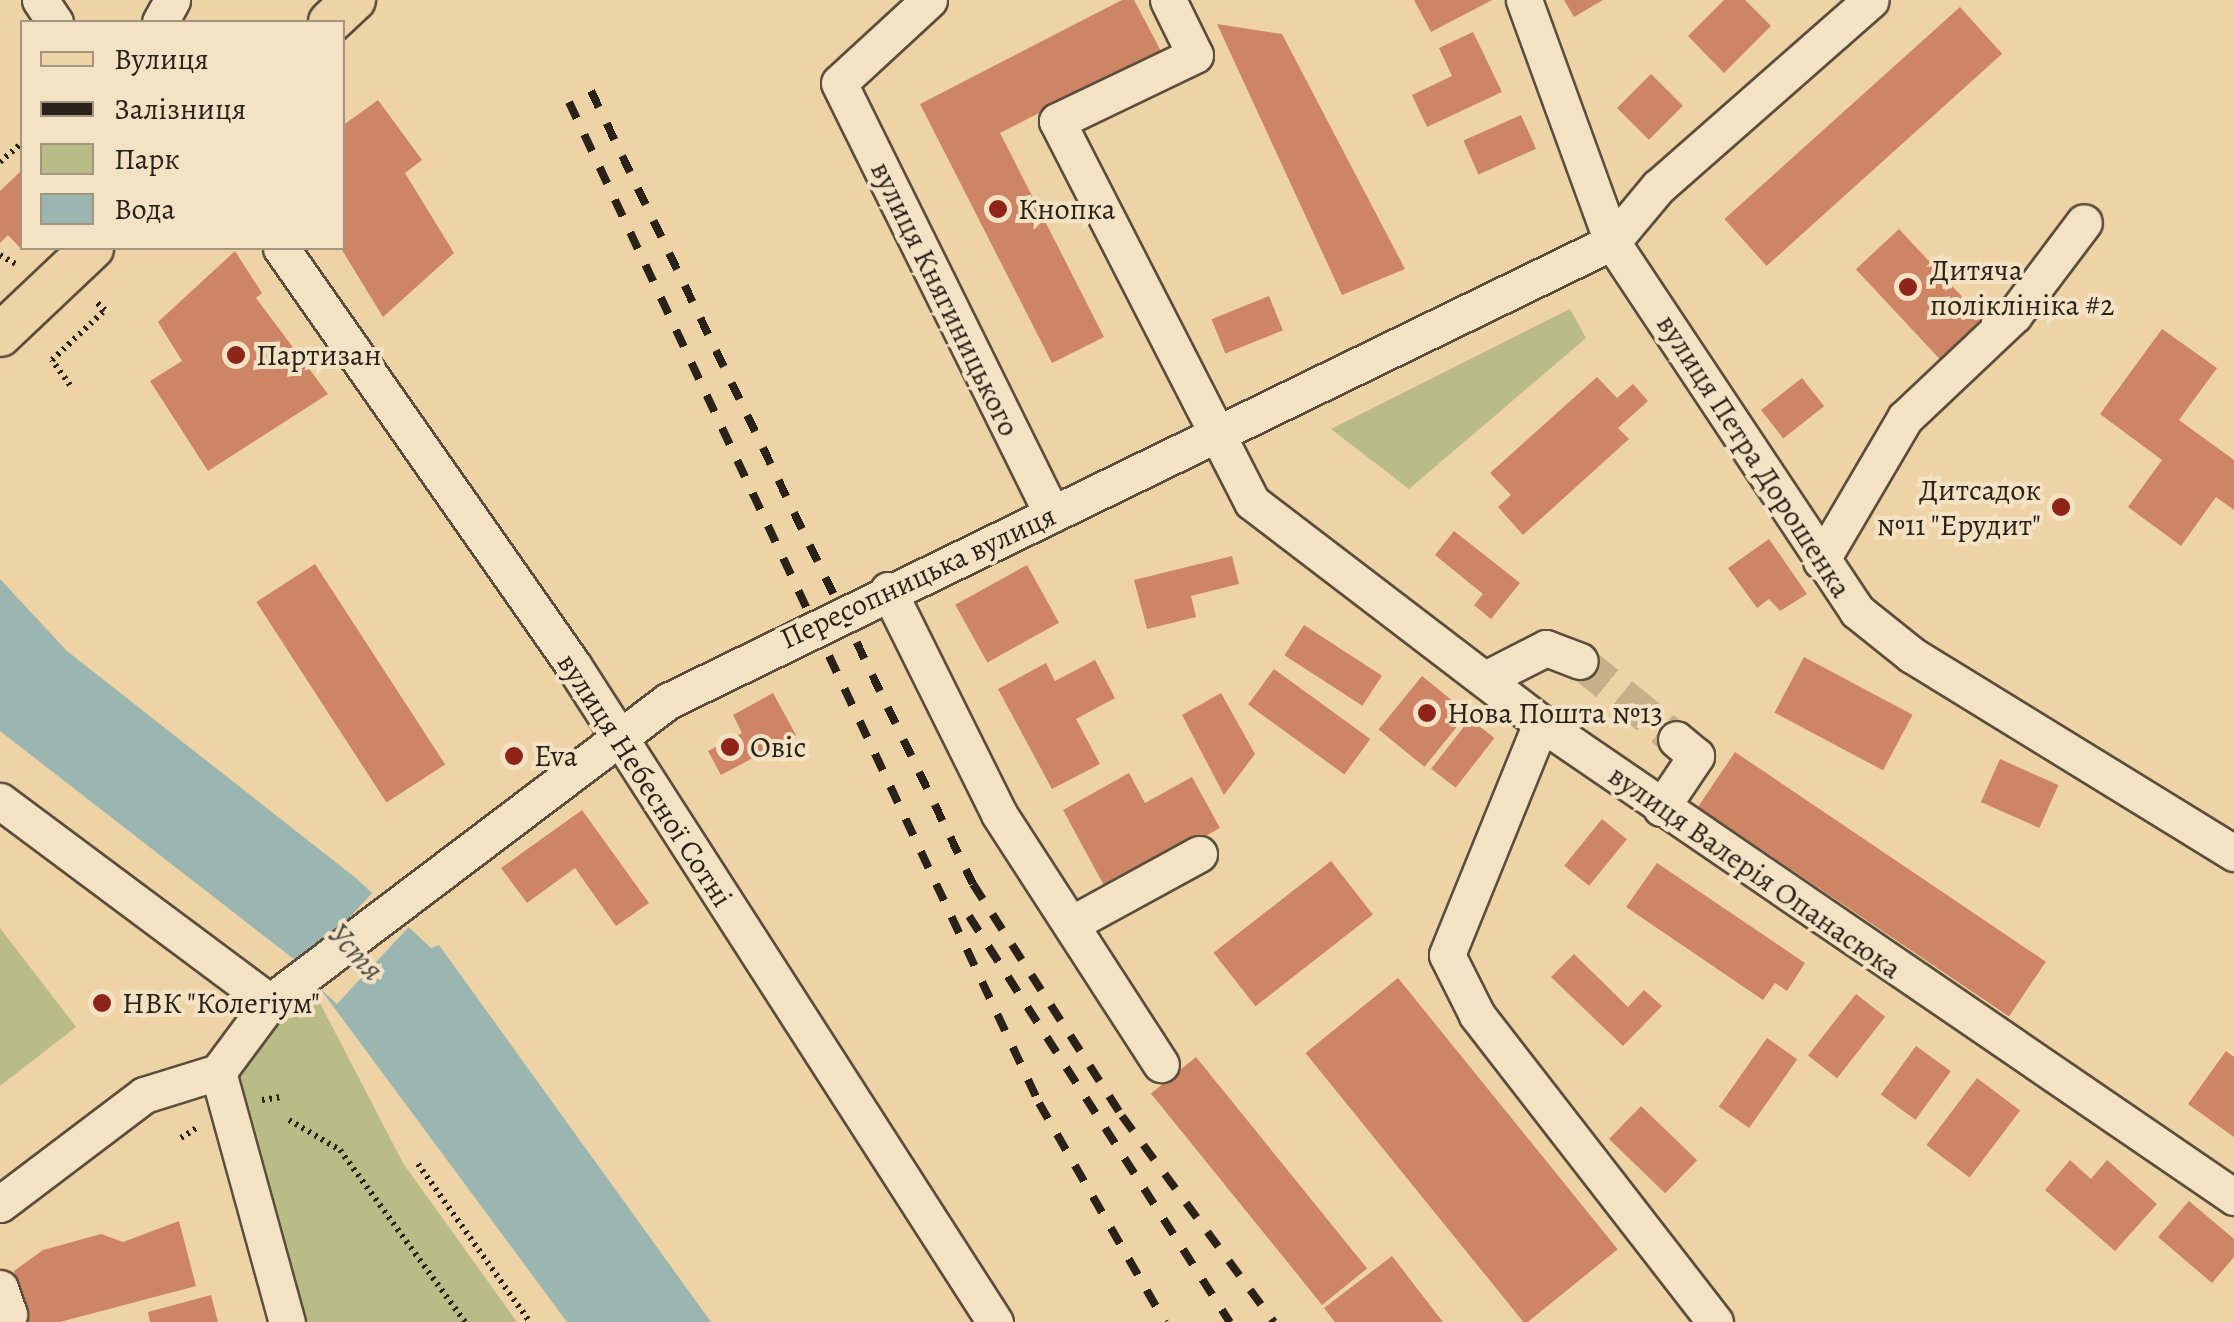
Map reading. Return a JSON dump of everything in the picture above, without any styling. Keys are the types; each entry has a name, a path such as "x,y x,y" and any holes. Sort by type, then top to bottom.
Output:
{"main road":[{"path":"332,20 354,0"},
{"path":"0,335 90,250"}],"street":[{"name":"вулиця Княгиницького","path":"929,0 839,84 1052,514"},
{"name":"вулиця Валерія Опанасюка","path":"1168,0 1196,55 1056,121 1214,438 1252,502 1541,724 2234,1197"},
{"name":"вулиця Петра Дорошенка","path":"1524,0 1612,242 1821,562 1858,612 1912,655 2234,853"},
{"name":"Пересопницька вулиця","path":"218,1072 270,1002 308,980 397,902 700,682 1214,438 1612,242 1658,187 1871,0"},
{"path":"1821,562 1905,418 2014,315 2084,222"},
{"name":"вулиця Небесної Сотні","path":"282,250 617,740 996,1322"},
{"path":"888,590 1000,814 1162,1064"},
{"path":"1486,678 1546,648 1580,662"},
{"path":"1541,724 1447,955 1477,1015 1699,1318"},
{"path":"1661,808 1696,756 1676,738"},
{"path":"0,801 220,960 270,1002"},
{"path":"1071,924 1200,854"},
{"path":"0,1204 144,1095 218,1072 287,1322"}],"path":[{"path":"0,162 20,145"},
{"path":"0,254 17,265"},
{"path":"70,385 52,360 105,310 94,300"},
{"path":"258,1100 280,1097"},
{"path":"289,1120 340,1150 465,1322"},
{"path":"181,1138 199,1127"},
{"path":"418,1164 530,1322"}],"green space":[{"path":"1570,309 1586,338 1409,489 1331,429"},
{"path":"0,928 76,1027 0,1086"},
{"path":"308,980 403,1163 517,1322 287,1322 241,1153 234,1040"}],"water":[{"name":"Устя","path":"0,579 67,651 357,879 431,948 439,945 711,1322 567,1322 304,967 0,731"}],"pier":[{"path":"374,891 411,925 337,1004 300,970"}],"building":[{"path":"1122,0 1134,0 1161,51 1000,133 1104,337 1052,363 920,104"},
{"path":"1414,0 1492,0 1431,32"},
{"path":"1564,0 1603,0 1574,17"},
{"path":"1724,0 1745,0 1771,26 1724,73 1688,36"},
{"path":"1960,7 2002,54 1767,266 1724,219"},
{"path":"1217,24 1282,34 1405,269 1342,295"},
{"path":"1473,32 1502,92 1427,127 1412,95 1452,76 1439,48"},
{"path":"1651,74 1683,106 1649,140 1617,108"},
{"path":"378,100 422,160 405,173 454,253 383,317 342,250 345,124"},
{"path":"1521,115 1536,149 1478,174 1463,141"},
{"path":"20,172 20,248 8,235 0,243 0,191"},
{"path":"1899,229 1986,322 1942,362 1856,269"},
{"name":"Партизан","path":"235,251 262,293 256,298 328,394 208,471 150,381 182,361 158,322"},
{"path":"1269,296 1283,330 1225,354 1212,319"},
{"path":"2162,329 2217,368 2179,420 2234,460 2234,510 2216,497 2181,546 2128,507 2162,460 2100,414"},
{"path":"1597,377 1617,398 1633,384 1648,401 1618,428 1629,439 1523,535 1498,507 1511,495 1490,473"},
{"path":"1802,378 1824,406 1783,438 1761,410"},
{"path":"1454,531 1520,583 1491,619 1474,605 1483,594 1435,555"},
{"path":"1769,539 1807,594 1780,611 1769,599 1757,608 1728,568"},
{"path":"1232,556 1239,584 1191,596 1196,617 1147,629 1134,580"},
{"path":"315,564 445,764 386,803 256,602"},
{"path":"1027,565 1059,623 987,662 955,605"},
{"path":"1304,625 1382,676 1362,706 1284,655"},
{"path":"1804,657 1913,715 1883,770 1774,713"},
{"path":"1095,660 1115,698 1076,719 1100,764 1052,789 998,689 1046,663 1055,681"},
{"path":"1274,669 1370,739 1344,775 1248,705"},
{"path":"1422,676 1468,713 1424,767 1379,730"},
{"path":"773,693 796,735 721,775 708,751 742,733 733,715"},
{"path":"1221,693 1255,754 1224,795 1182,715"},
{"path":"1470,719 1494,738 1456,788 1431,769"},
{"path":"1735,752 2046,962 2009,1016 1698,807"},
{"path":"2000,759 2058,785 2039,828 1981,802"},
{"path":"1129,773 1145,803 1192,777 1220,828 1107,891 1063,810"},
{"path":"582,810 649,903 616,926 575,868 527,903 501,868"},
{"path":"1602,819 1627,839 1589,886 1564,866"},
{"path":"1331,861 1373,915 1255,1006 1214,953"},
{"path":"1657,863 1805,963 1787,991 1775,983 1763,1000 1626,907"},
{"path":"1574,954 1628,1007 1644,990 1662,1006 1623,1046 1551,977"},
{"path":"1398,978 1618,1249 1523,1322 1306,1053"},
{"path":"1856,994 1885,1017 1837,1078 1808,1055"},
{"path":"1767,1038 1797,1059 1749,1128 1719,1107"},
{"path":"1916,1046 1951,1071 1916,1120 1881,1095"},
{"path":"2226,1051 2234,1057 2234,1137 2188,1104"},
{"path":"1196,1057 1367,1268 1322,1305 1151,1094"},
{"path":"1977,1078 2020,1110 1970,1178 1926,1145"},
{"path":"1641,1106 1697,1160 1665,1193 1609,1139"},
{"path":"2070,1160 2091,1179 2107,1160 2157,1204 2115,1251 2045,1190"},
{"path":"2189,1201 2234,1239 2234,1257 2212,1283 2158,1237"},
{"path":"179,1221 196,1286 60,1322 0,1322 24,1310 14,1271 43,1250 101,1234 123,1242"},
{"path":"1392,1256 1443,1322 1335,1322 1324,1308"},
{"path":"211,1295 218,1322 150,1322 148,1312"}],"tunnel":[{"path":"1580,661 1676,739"}],"railway":[{"path":"591,91 973,884 1122,1116 1274,1322"},
{"path":"569,102 1039,1103 1165,1322"},
{"path":"969,916 1230,1322"}],"place":[{"name":"Кнопка","path":"998,209"},
{"name":"Дитяча поліклініка #2","path":"1908,287"},
{"name":"Партизан","path":"236,355"},
{"name":"Дитсадок №11 \"Ерудит\"","path":"2061,507"},
{"name":"Нова Пошта №13","path":"1427,713"},
{"name":"Овіс","path":"730,747"},
{"name":"Eva","path":"514,756"},
{"name":"НВК \"Колегіум\"","path":"102,1003"}]}
